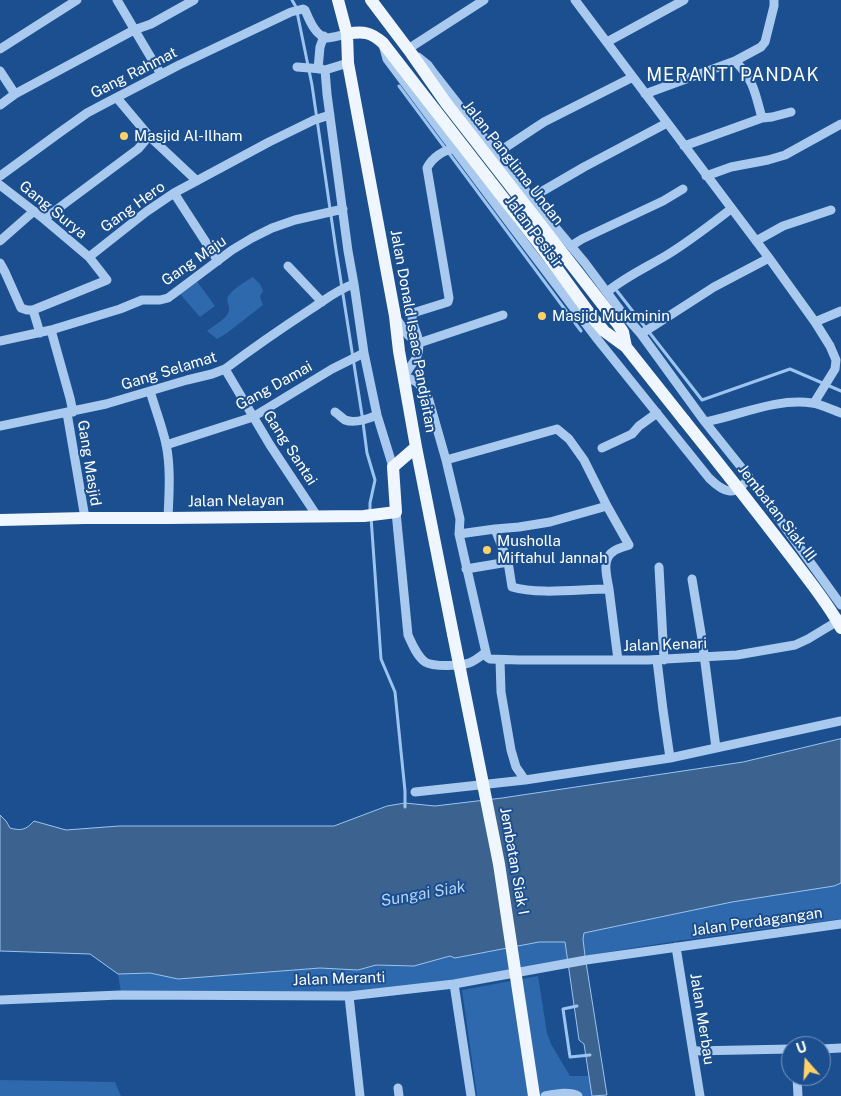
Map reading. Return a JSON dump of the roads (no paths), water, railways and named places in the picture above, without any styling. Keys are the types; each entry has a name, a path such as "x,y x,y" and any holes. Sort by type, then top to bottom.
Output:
{"main road":[{"name":"Jalan Donald Isaac Pandjaitan","path":"338,0 347,34 348,63 395,316 399,351 416,447 453,634"},
{"name":"Jalan Panglima Undan","path":"371,0 410,51 441,107 518,227 604,331 626,347 684,420"},
{"name":"Jalan Panglima Undan","path":"347,34 367,32 376,36 441,107 510,177 617,324 622,332 626,347"},
{"name":"Jembatan Siak III","path":"684,420 820,596 841,628"},
{"path":"396,512 393,467 416,447"},
{"name":"Jalan Nelayan","path":"0,520 364,516 396,512"},
{"name":"Jembatan Siak I","path":"453,634 500,864 534,1096"}],"street":[{"path":"0,49 77,0"},
{"path":"117,0 161,74"},
{"path":"0,105 15,94 194,0"},
{"path":"410,51 484,0"},
{"path":"575,0 769,258 830,346 836,360 835,369 814,403"},
{"path":"607,42 684,0"},
{"path":"645,94 735,61 764,45 775,0"},
{"name":"Gang Rahmat","path":"0,176 87,113 161,74 291,12 305,10 316,31 324,36"},
{"path":"347,34 327,38 324,36 311,68 322,117 334,211 348,251 361,354 393,467"},
{"name":"Jalan Pesisir","path":"383,43 387,59 452,149 518,227"},
{"name":"Jalan Pesisir","path":"410,51 423,61 500,151 510,177 536,196 613,287 706,422 749,477 841,605"},
{"path":"735,61 750,80 762,118"},
{"path":"311,68 348,63"},
{"path":"0,71 15,94"},
{"path":"500,151 544,122 633,77"},
{"path":"117,98 149,136 197,180"},
{"path":"684,146 762,118 791,112"},
{"name":"Gang Hero","path":"89,257 146,212 174,193 269,142 322,117"},
{"path":"536,196 584,167 667,123"},
{"path":"706,176 731,167 785,155 841,124"},
{"path":"44,219 138,150 149,136"},
{"path":"396,512 408,636 417,654 427,663 458,665 469,663 486,652 459,534 460,519 435,416 428,397 415,381 405,377 418,352 419,342 413,325 412,314 448,302 449,298 427,168 439,155 452,149"},
{"name":"Gang Surya","path":"0,185 89,257"},
{"path":"576,243 683,190"},
{"path":"174,193 218,261"},
{"path":"613,287 668,254 731,209"},
{"path":"756,241 783,226 831,210"},
{"path":"0,241 34,211"},
{"name":"Gang Maju","path":"0,341 51,330 120,309 142,300 168,298 232,250 252,238 294,220 334,211"},
{"name":"Jalan Pesisir","path":"534,247 598,340 709,478 717,486 728,491 736,490 749,477"},
{"path":"0,263 21,308 33,310 107,280 89,257"},
{"path":"643,333 714,287 769,258"},
{"path":"288,266 322,302"},
{"name":"Gang Selamat","path":"0,426 118,401 225,369 336,292 351,285"},
{"path":"33,310 40,333"},
{"path":"815,322 841,311"},
{"path":"419,342 504,315"},
{"path":"395,316 408,335 419,342"},
{"name":"Gang Masjid","path":"51,330 70,398 70,412 85,518"},
{"name":"Gang Damai","path":"166,445 253,417 332,369 361,354"},
{"name":"Gang Santai","path":"225,369 253,417 317,516"},
{"path":"150,391 166,445 170,495 168,518"},
{"path":"706,422 759,407 795,402 814,403 841,413"},
{"path":"335,412 345,420 356,422 377,416"},
{"path":"602,448 632,434 639,426 657,413"},
{"path":"446,460 557,429 569,439 584,460 629,545 613,551 606,559 618,660"},
{"path":"459,534 519,528 550,522 607,506"},
{"path":"495,529 508,562 512,587 519,589 571,591 609,589"},
{"path":"466,569 508,562"},
{"path":"659,568 660,660 663,710 670,758"},
{"path":"692,579 716,748"},
{"name":"Jalan Kenari","path":"486,652 487,657 490,659 500,660 660,660 737,655 795,645 808,640 841,619"},
{"path":"500,660 502,692 511,750 516,767 525,780"},
{"path":"415,792 525,780 670,758 841,721"},
{"name":"Jalan Perdagangan","path":"676,947 841,924"},
{"name":"Jalan Meranti","path":"0,1000 120,995 349,996 454,984 586,960 676,947"},
{"name":"Jalan Merbau","path":"676,947 700,1096"},
{"path":"454,984 470,1096"},
{"path":"349,996 360,1096"},
{"path":"693,1050 781,1049"},
{"path":"545,1096 564,1093 578,1096"}],"water":[{"name":"Sungai Siak","path":"841,739 841,883 834,886 732,902 584,933 585,956 607,1095 592,1096 584,1044 579,1040 565,942 539,942 455,958 450,956 414,966 376,965 358,970 320,968 178,979 150,973 118,974 90,954 0,951 0,815 10,828 17,829 26,828 34,821 66,830 119,826 334,826 387,806 405,803 435,806 502,798 743,762"}],"waterway":[{"path":"292,0 296,7 312,85 367,453 375,480 370,511"},
{"path":"399,86 581,331"},
{"path":"617,291 702,400 790,369 841,391"},
{"path":"371,517 381,659 395,692 405,807"},
{"path":"577,1006 563,1009 570,1057 590,1055"}],"place":[{"name":"Masjid Al-Ilham","path":"124,136"},
{"name":"Masjid Mukminin","path":"542,316"},
{"name":"Musholla Miftahul Jannah","path":"487,550"}],"district":[{"name":"MERANTI PANDAK","path":"733,75"}]}
